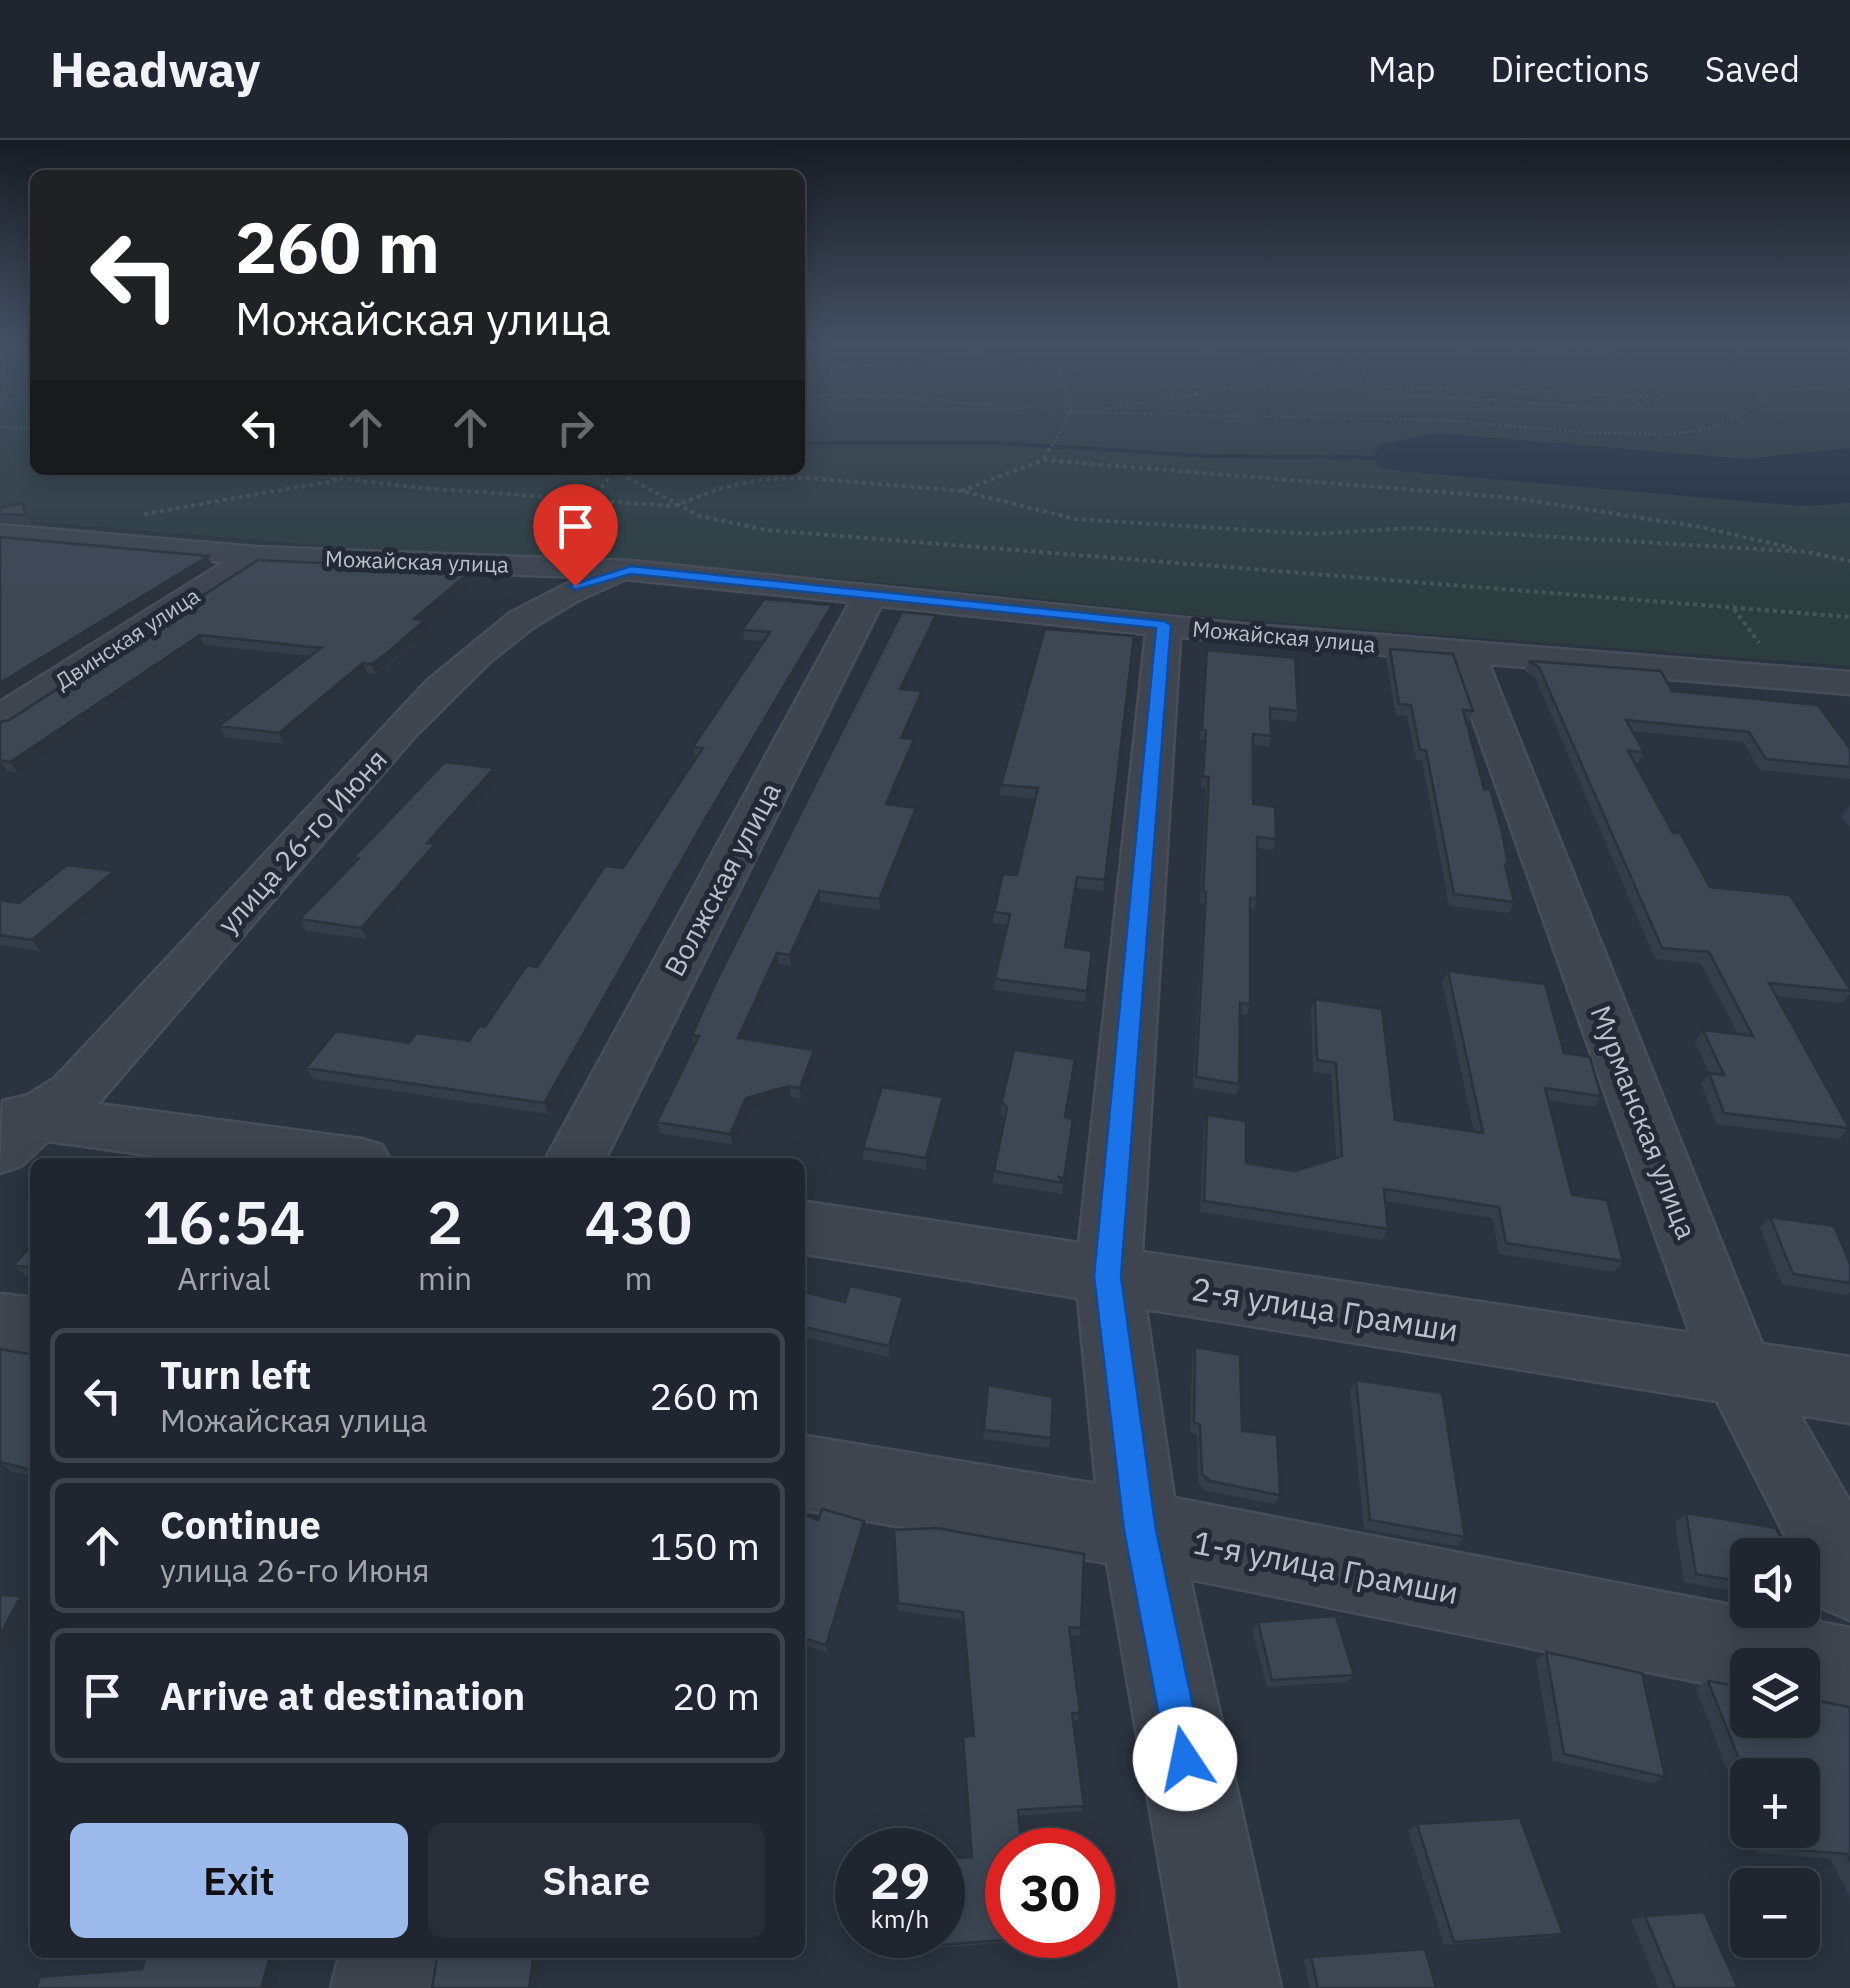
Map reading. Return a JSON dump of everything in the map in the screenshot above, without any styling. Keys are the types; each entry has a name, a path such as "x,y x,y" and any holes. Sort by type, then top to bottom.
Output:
{"street":[{"name":"Можайская улица","path":"8,539 254,556 631,570 1164,625 1834,681"},
{"name":"Двинская улица","path":"0,719 254,556"},
{"name":"улица 26-го Июня","path":"12,1127 74,1094 411,720 510,626 566,591 631,570"},
{"name":"Волжская улица","path":"576,1158 870,595"},
{"path":"1164,625 1108,1276 1140,1530 1231,1988"},
{"name":"Мурманская улица","path":"1466,651 1740,1372 1850,1580"},
{"path":"1834,681 1850,718"},
{"path":"12,1127 321,1158"},
{"name":"2-я улица Грамши","path":"805,1229 1850,1390"},
{"path":"0,1324 30,1327"},
{"name":"1-я улица Грамши","path":"805,1473 1140,1530 1850,1670"},
{"path":"381,1988 388,1958"}],"path":[{"path":"1044,460 1062,429"},
{"path":"1548,429 1671,434 1706,429"},
{"path":"961,491 1044,460 1581,504 1708,526 1850,561"},
{"path":"317,475 422,488 674,506 721,488 765,479 807,478 961,491 1076,520 1313,534 1408,528 1808,552"},
{"path":"142,514 364,475"},
{"path":"621,475 674,506 700,516 766,530 1850,617"}],"shaded area":[{"path":"0,429 30,429 30,475 805,475 805,429 1850,429 1850,448 1745,459 1605,448 1401,471 1803,506 1850,503 1850,666 1229,619 644,561 388,551 0,519"}],"water":[{"path":"1438,433 1745,459 1850,448 1850,503 1803,506 1401,471 1380,467 1372,458 1381,444"}],"building":[{"path":"22,503 26,515 0,514 0,508"},
{"path":"0,537 208,556 0,683"},
{"path":"258,560 472,570 414,619 425,620 387,653 372,664 363,663 279,733 219,726 321,648 200,635 10,762 0,760 0,722 9,720"},
{"path":"764,599 832,605 544,1103 306,1068 336,1031 409,1043 416,1033 469,1041 479,1026 485,1027 527,965 537,967 605,866 623,868 703,748 693,747 770,632 742,630"},
{"path":"902,612 936,615 900,689 922,691 901,738 914,739 886,804 916,808 879,899 819,891 790,955 777,953 738,1038 814,1050 800,1088 789,1086 746,1098 730,1134 657,1122 699,1036 692,1035 716,982"},
{"path":"1045,629 1134,636 1105,880 1077,877 1065,947 1092,951 1087,991 995,979 1010,914 994,912 1003,874 1017,875 1038,788 1001,785"},
{"path":"1390,649 1453,654 1473,711 1463,710 1484,789 1490,789 1502,832 1514,902 1454,894 1426,750 1420,750 1411,705 1399,704"},
{"path":"1207,650 1295,658 1298,711 1270,708 1271,736 1253,734 1253,804 1275,807 1276,839 1257,837 1257,898 1250,898 1250,1004 1240,1003 1239,1084 1196,1077 1209,777 1203,776 1206,730 1202,729"},
{"path":"1529,661 1661,671 1672,691 1818,705 1846,743 1850,767 1766,759 1749,732 1626,720 1644,752 1628,751 1673,833 1680,833 1710,887 1790,895 1850,989 1769,983 1849,1128 1724,1113 1709,1073 1724,1075 1703,1030 1753,1036 1709,952 1662,948 1539,667"},
{"path":"445,762 494,768 427,843 435,844 361,928 300,919 359,858 354,857"},
{"path":"67,865 114,871 32,940 0,935 0,900 19,903"},
{"path":"1448,971 1545,984 1564,1053 1590,1057 1601,1096 1545,1088 1572,1195 1607,1200 1623,1261 1506,1243 1499,1207 1384,1189 1388,1229 1204,1201 1207,1115 1246,1121 1246,1163 1295,1171 1342,1156 1336,1063 1317,1060 1315,999 1382,1009 1395,1120 1483,1133"},
{"path":"1014,1050 1075,1059 1065,1117 1073,1119 1064,1178 1059,1177 1063,1183 994,1171 1007,1108 1002,1101"},
{"path":"882,1087 943,1097 926,1158 863,1148"},
{"path":"1770,1217 1834,1226 1850,1264 1850,1283 1793,1274"},
{"path":"30,1247 30,1267 14,1265"},
{"path":"850,1286 903,1297 889,1346 805,1327 805,1292 845,1302"},
{"path":"1195,1347 1240,1355 1242,1431 1277,1435 1280,1495 1210,1481 1202,1474 1200,1425 1194,1422"},
{"path":"0,1349 30,1354 30,1470 0,1462"},
{"path":"1356,1380 1442,1393 1465,1537 1370,1520"},
{"path":"988,1385 1053,1397 1051,1438 984,1430"},
{"path":"822,1509 864,1521 826,1645 805,1639 805,1515 818,1520"},
{"path":"1686,1513 1776,1528 1781,1538 1730,1538 1730,1580 1696,1574"},
{"path":"936,1528 1084,1554 1081,1628 1069,1627 1080,1713 1072,1713 1084,1806 1018,1810 1020,1828 985,1828 985,1941 965,1943 965,1857 972,1857 963,1737 974,1736 963,1612 898,1603 894,1530"},
{"path":"0,1595 21,1596 0,1634"},
{"path":"1336,1616 1354,1675 1272,1680 1258,1622"},
{"path":"1546,1652 1642,1673 1665,1777 1564,1754"},
{"path":"1708,1681 1730,1685 1730,1737"},
{"path":"1820,1701 1850,1707 1850,1861 1847,1854 1773,1848 1820,1848 1820,1758 1738,1758 1731,1738 1820,1738"},
{"path":"1520,1818 1563,1934 1454,1942 1417,1824"},
{"path":"1704,1912 1738,1988 1675,1988 1645,1916"},
{"path":"1425,1949 1436,1988 1318,1988 1311,1957"},
{"path":"145,1958 269,1958 261,1988 36,1988 40,1977 142,1969"},
{"path":"437,1958 533,1958 529,1988 432,1988"}],"waterway":[{"path":"805,443 999,443 1209,456 1387,458"}],"route":[{"path":"575,586 631,570 1164,625 1108,1276 1140,1530 1185,1759"}]}
